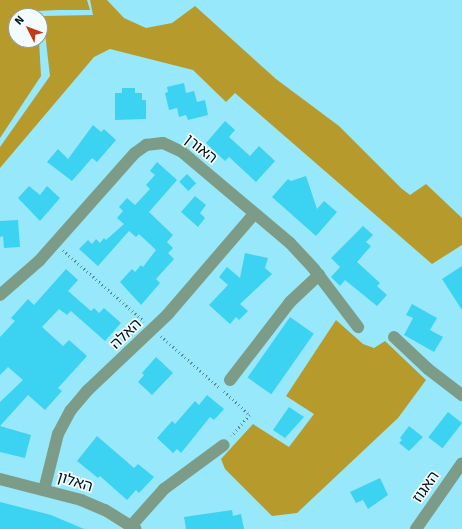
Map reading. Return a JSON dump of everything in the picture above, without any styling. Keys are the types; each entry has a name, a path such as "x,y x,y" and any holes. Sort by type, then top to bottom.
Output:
{"street":[{"name":"האורן","path":"0,295 39,261 135,153 151,144 163,143 182,152 290,243 319,275 358,327"},
{"name":"האלה","path":"44,490 58,434 71,410 88,390 160,323 254,214"},
{"path":"230,380 290,302 319,275"},
{"path":"394,337 428,369 462,395"},
{"path":"133,528 164,489 224,445"},
{"name":"האגוז","path":"416,529 462,463"},
{"name":"האלון","path":"0,479 89,503 133,528"}],"path":[{"path":"224,445 250,415"}],"shaded area":[{"path":"0,0 87,0 90,10 48,10 48,8 8,8 8,48 39,48 41,76 0,138"},
{"path":"90,0 107,0 124,18 146,28 172,23 195,6 276,79 339,126 401,188 410,195 426,184 462,218 462,245 432,264 235,93 226,102 193,70 110,49 94,57 0,168 0,147 50,76 47,48 48,48 48,16 93,15"},
{"path":"336,320 363,344 374,348 385,341 426,380 398,418 297,513 272,516 225,469 221,459 253,424 289,447 314,414 286,396"}],"building":[{"path":"184,83 186,93 194,91 197,102 205,100 208,115 188,120 186,115 179,117 177,108 169,110 165,93 168,92 167,87"},
{"path":"122,88 135,88 135,93 142,93 142,100 146,100 146,119 115,120 115,93 122,93"},
{"path":"225,121 235,130 229,137 250,156 259,146 275,161 256,182 229,157 225,161 206,143"},
{"path":"93,125 101,132 104,129 116,140 97,162 92,158 72,181 47,162 58,149 68,159"},
{"path":"157,162 177,180 149,212 173,235 167,242 173,248 168,253 174,259 156,279 160,283 141,305 120,282 132,269 135,272 141,265 143,267 156,250 139,234 136,237 129,231 98,266 79,249 88,240 92,244 96,239 100,243 104,238 106,240 124,224 117,218 123,211 119,207 127,198 135,205 150,189 146,185 155,175 150,171"},
{"path":"187,174 196,183 188,191 179,182"},
{"path":"306,176 317,209 324,201 337,212 316,236 272,197 288,179 291,181"},
{"path":"29,186 40,195 47,186 60,198 40,221 18,198"},
{"path":"195,196 206,205 200,213 205,218 198,227 181,212"},
{"path":"18,220 20,247 4,248 3,236 0,237 0,221"},
{"path":"363,226 373,235 366,242 371,246 357,262 380,283 377,286 387,295 377,306 345,280 340,286 331,277 340,267 331,258"},
{"path":"245,253 268,258 265,268 272,274 240,304 248,311 239,320 236,317 230,324 209,305 228,285 219,277 227,267 240,278"},
{"path":"462,266 462,310 442,279"},
{"path":"66,269 78,280 68,291 91,311 94,308 99,313 104,308 121,323 105,341 71,311 67,315 59,309 42,327 63,346 69,340 87,356 58,388 62,391 45,410 28,395 0,426 0,402 23,380 8,367 0,375 0,337 15,321 11,318 28,299 34,305"},
{"path":"412,304 437,318 430,330 443,337 434,352 404,335 413,318 406,315"},
{"path":"290,317 314,334 271,394 248,378"},
{"path":"156,357 173,373 152,395 138,382 144,375 142,373"},
{"path":"207,395 224,409 214,420 210,417 181,453 177,449 173,453 157,438 172,421 175,424 195,401 199,405"},
{"path":"289,407 304,417 285,438 273,430"},
{"path":"448,412 462,423 442,448 428,437"},
{"path":"0,426 31,435 25,458 0,452"},
{"path":"409,426 423,437 409,451 399,443 402,440 400,438"},
{"path":"97,436 134,468 138,464 154,477 139,493 136,490 127,500 100,476 98,478 77,461"},
{"path":"380,478 388,495 368,509 363,500 356,503 350,492"},
{"path":"0,502 51,515 84,529 0,529"},
{"path":"232,510 233,516 241,514 244,529 186,529 184,517"}]}
